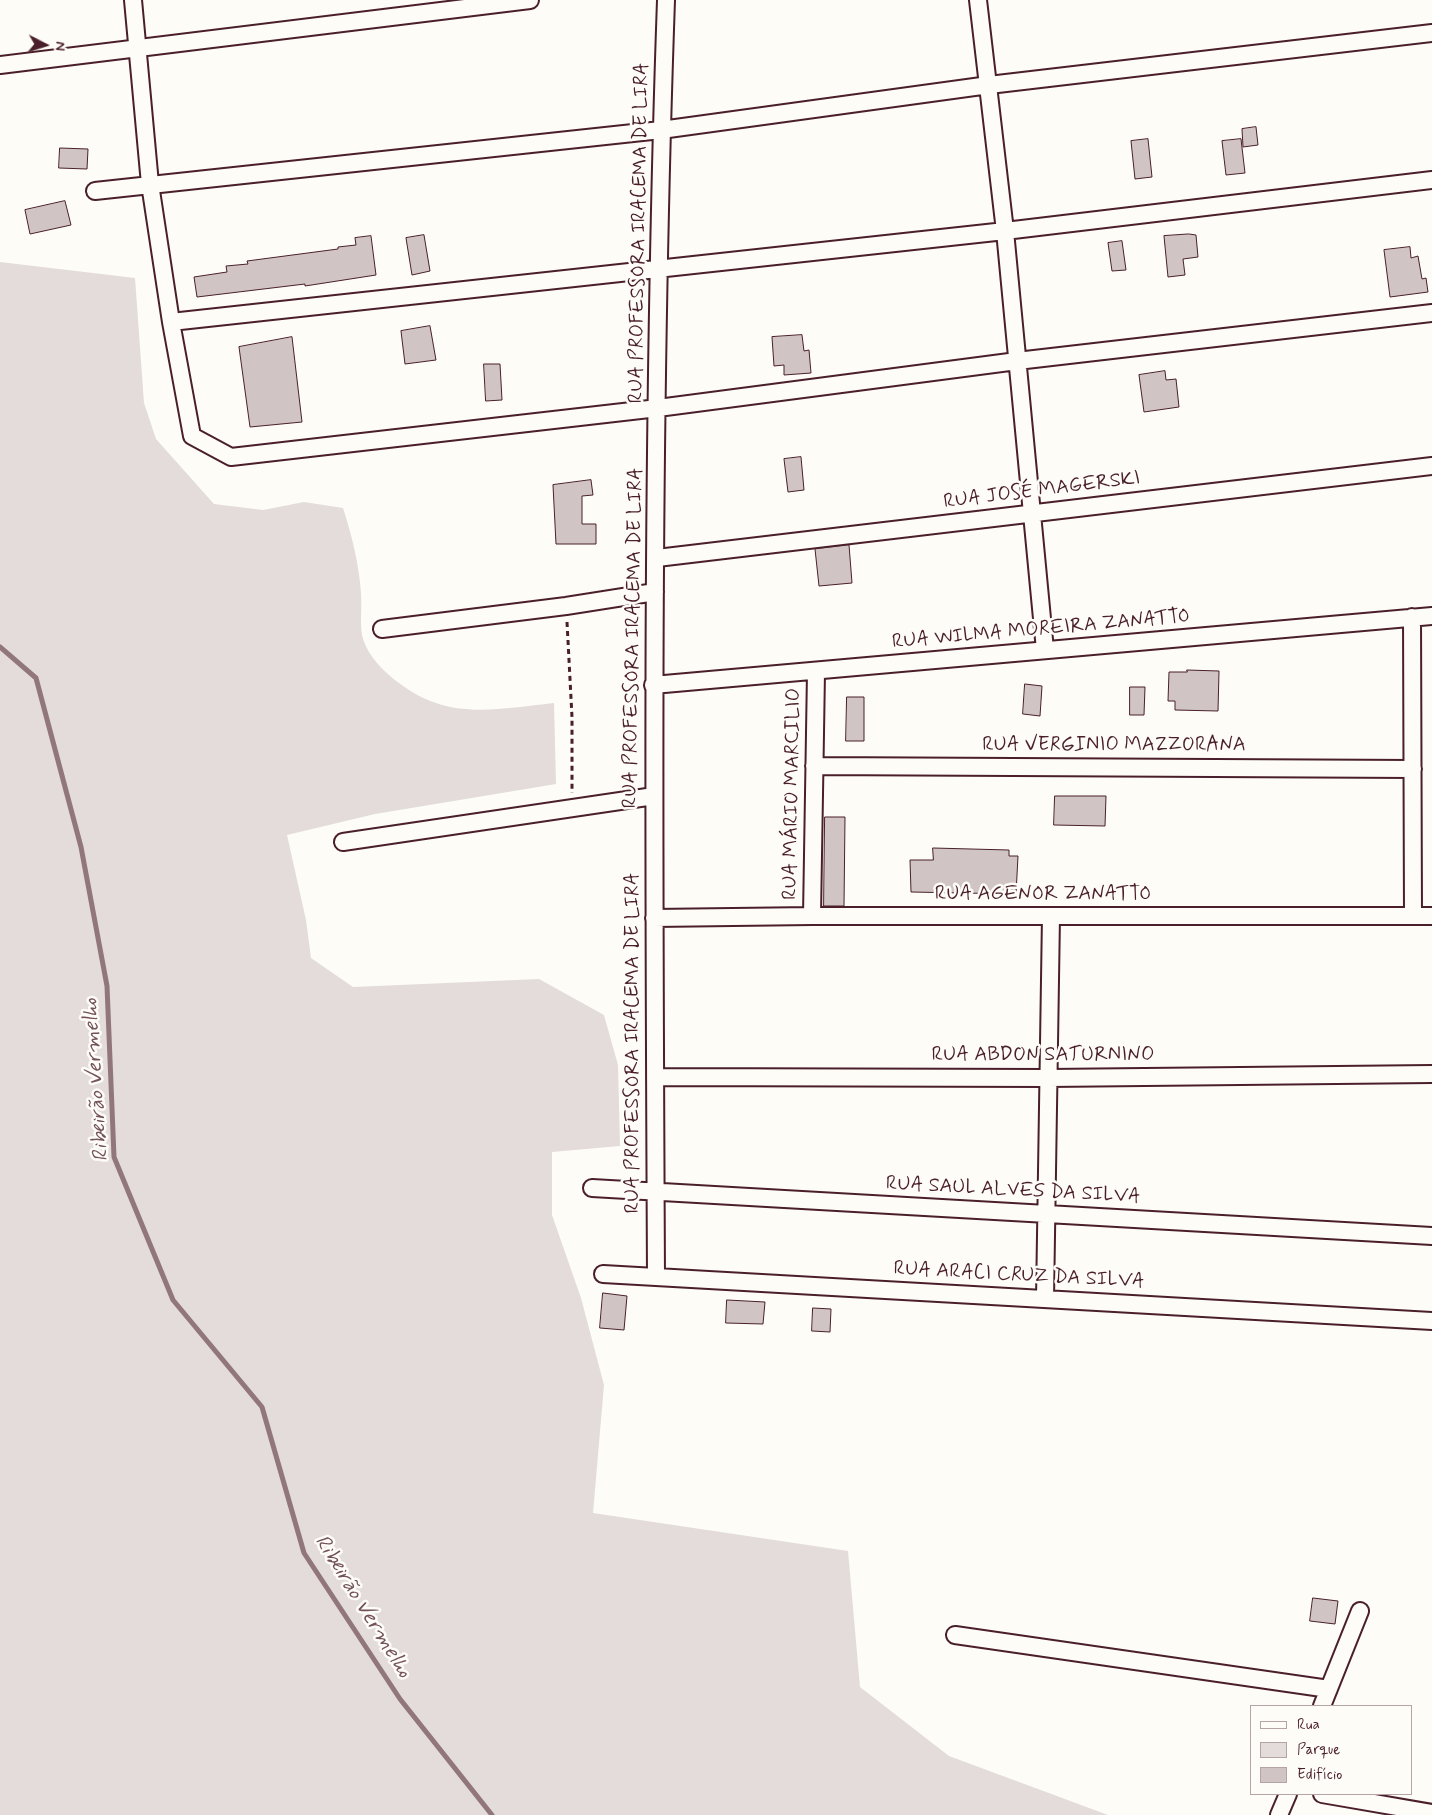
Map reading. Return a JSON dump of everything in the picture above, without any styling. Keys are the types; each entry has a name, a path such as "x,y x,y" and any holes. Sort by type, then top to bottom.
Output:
{"street":[{"path":"133,0 150,184 171,322 192,436 231,457 658,408 1017,360 1432,313"},
{"path":"0,65 530,0"},
{"name":"RUA PROFESSORA IRACEMA DE LIRA","path":"656,1277 653,685 657,558 658,268 666,0"},
{"path":"978,0 1005,231 1045,650"},
{"path":"95,191 662,130 989,85 1432,33"},
{"path":"171,322 1005,231 1432,180"},
{"name":"RUA JOSÉ MAGERSKI","path":"657,558 1432,466"},
{"path":"382,629 566,606 655,592"},
{"name":"RUA WILMA MOREIRA ZANATTO","path":"653,685 1432,616"},
{"path":"1412,618 1413,916"},
{"name":"RUA MÁRIO MARCILIO","path":"812,916 816,672"},
{"name":"RUA VERGINIO MAZZORANA","path":"814,766 1413,769"},
{"path":"343,842 654,796"},
{"name":"RUA AGENOR ZANATTO","path":"654,918 812,916 1432,916"},
{"path":"1046,1299 1051,916"},
{"name":"RUA ABDON SATURNINO","path":"655,1077 1048,1078 1432,1074"},
{"name":"RUA SAUL ALVES DA SILVA","path":"592,1188 1432,1236"},
{"name":"RUA ARACI CRUZ DA SILVA","path":"603,1274 1432,1321"},
{"path":"1322,1705 1360,1611"},
{"path":"955,1635 1329,1689"},
{"path":"1279,1815 1288,1795"},
{"path":"1328,1795 1432,1813"}],"path":[{"path":"566,606 572,718 572,808"}],"green space":[{"path":"0,262 135,278 144,403 156,439 214,504 263,510 304,502 343,508 359,571 362,635 372,657 389,675 409,690 428,700 448,706 487,710 554,703 556,784 375,814 287,835 306,920 311,958 353,987 539,979 604,1015 618,1065 620,1146 552,1152 552,1215 581,1298 604,1385 593,1513 848,1551 860,1687 949,1756 1108,1815 0,1815"}],"building":[{"path":"1256,127 1258,145 1243,147 1242,129"},
{"path":"1148,139 1152,177 1135,179 1131,141"},
{"path":"1241,139 1245,173 1226,175 1222,141"},
{"path":"60,148 88,149 87,169 59,168"},
{"path":"65,201 71,225 30,234 25,210"},
{"path":"424,235 430,271 412,275 406,238"},
{"path":"1196,235 1198,257 1183,259 1185,275 1168,277 1164,236"},
{"path":"371,236 376,275 305,286 305,284 197,297 194,277 227,272 226,266 248,264 247,261 356,245 355,238"},
{"path":"1122,241 1126,270 1112,271 1108,243"},
{"path":"1410,247 1411,258 1418,256 1422,279 1426,278 1428,292 1390,297 1384,250"},
{"path":"430,326 436,360 405,364 401,331"},
{"path":"802,335 804,351 809,350 811,373 784,375 784,365 774,366 772,337"},
{"path":"292,337 302,422 250,427 239,347"},
{"path":"484,364 500,364 502,400 486,401"},
{"path":"1165,371 1166,380 1176,379 1179,407 1144,412 1139,375"},
{"path":"801,457 804,490 788,492 784,459"},
{"path":"591,480 593,495 582,496 582,524 596,524 596,544 556,544 553,485"},
{"path":"849,545 852,583 819,586 815,549"},
{"path":"1187,670 1219,671 1218,711 1175,710 1175,701 1168,701 1169,672 1187,672"},
{"path":"1025,684 1042,686 1040,716 1023,714"},
{"path":"1130,687 1145,687 1144,715 1130,715"},
{"path":"847,697 864,697 864,741 846,741"},
{"path":"1055,796 1106,796 1105,826 1054,825"},
{"path":"825,817 845,817 844,906 824,906"},
{"path":"933,848 1009,850 1009,856 1018,856 1016,894 911,892 910,860 933,860"},
{"path":"603,1293 627,1296 624,1330 600,1328"},
{"path":"727,1300 765,1302 763,1324 726,1323"},
{"path":"813,1308 831,1309 830,1332 812,1331"},
{"path":"1313,1598 1338,1601 1335,1624 1310,1621"}],"waterway":[{"name":"Ribeirão Vermelho","path":"0,647 36,678 81,847 107,986 114,1157 173,1300 262,1407 304,1553 400,1699 492,1815"}]}
